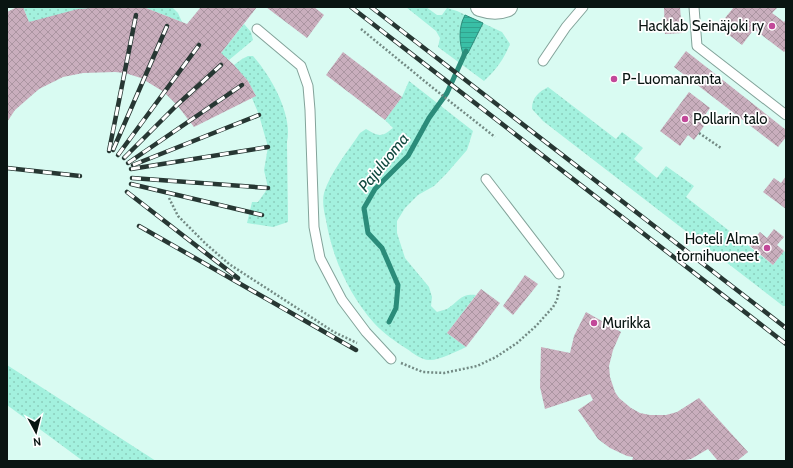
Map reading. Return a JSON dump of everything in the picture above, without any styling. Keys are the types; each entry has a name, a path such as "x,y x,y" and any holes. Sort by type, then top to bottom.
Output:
{"street":[{"path":"480,7 488,9 504,9 508,7"}],"lane":[{"path":"543,61 566,27 583,7"},
{"path":"694,7 697,46 786,115"},
{"path":"257,29 301,66 308,86 314,227 320,258 342,300 366,332 391,359"},
{"path":"486,179 559,274"}],"path":[{"path":"362,29 495,137"},
{"path":"699,133 721,148"}],"shaded area":[{"path":"23,7 105,7 29,22"},
{"path":"139,7 172,7 178,13 182,22 146,8"},
{"path":"406,7 426,7 437,15 442,15 447,8 457,11 502,32 510,44 499,64 484,81 438,47 440,38 436,31"},
{"path":"465,15 483,23 468,53 464,57 461,46 460,30"},
{"path":"244,24 251,32 253,40 229,60 221,53"},
{"path":"248,56 253,56 267,74 279,96 287,120 288,222 273,227 247,223 252,202 258,202 268,188 264,170 268,147 259,115 252,98 256,96 248,81 234,65"},
{"path":"409,81 473,131 467,150 434,186 418,195 405,208 397,221 397,233 405,258 429,287 432,297 431,306 437,312 447,309 467,295 476,295 447,333 466,347 433,360 420,358 385,334 365,312 349,288 337,261 329,234 323,199 330,178 360,133 366,129 380,135 393,128 385,120 402,97"},
{"path":"548,87 616,139 622,132 643,148 634,159 657,178 666,166 694,186 686,197 773,265 784,251 786,253 786,306 783,306 543,121 532,109 532,105 537,95"},
{"path":"7,365 156,461 83,461 7,405"}],"building":[{"path":"17,7 23,7 29,22 78,9 139,7 146,8 187,24 201,7 257,7 221,53 248,81 256,96 194,127 177,105 164,92 141,78 125,73 115,72 83,73 63,77 39,89 15,110 7,122 7,12"},
{"path":"266,7 314,7 324,15 307,38"},
{"path":"664,7 680,7 682,33 665,34"},
{"path":"734,7 777,8 772,13 784,22 786,19 786,50 784,52 754,29 742,45 724,31 730,22 725,18"},
{"path":"686,51 786,130 786,137 778,147 674,67"},
{"path":"343,52 402,97 385,120 326,75"},
{"name":"Pollarin talo","path":"689,92 710,108 700,122 704,126 694,140 688,135 680,146 660,131"},
{"path":"786,176 786,209 763,192 774,178 781,183"},
{"name":"Hoteli Alma tornihuoneet","path":"774,229 784,237 777,245 784,251 773,265 749,245 760,232 767,238"},
{"path":"525,275 538,284 513,315 503,306"},
{"path":"481,289 500,303 466,347 447,333"},
{"path":"586,312 621,332 613,350 609,366 610,377 615,392 619,398 640,413 650,415 666,415 677,412 699,398 748,452 737,461 718,461 708,449 691,459 680,461 632,461 633,457 627,456 610,448 598,439 578,410 593,400 590,394 545,409 540,387 541,347 570,353 574,336"}],"waterway":[{"name":"Pajuluoma","path":"389,322 396,308 398,285 382,248 368,233 364,208 375,189 408,156 429,118 447,93 466,51"}],"railway":[{"path":"351,7 786,344"},
{"path":"371,7 786,328"},
{"path":"109,151 136,15"},
{"path":"113,150 167,26"},
{"path":"118,155 199,45"},
{"path":"124,158 177,105 221,65"},
{"path":"128,163 242,85"},
{"path":"133,165 259,115"},
{"path":"131,169 268,147"},
{"path":"7,168 80,176"},
{"path":"132,178 268,188"},
{"path":"131,184 262,215"},
{"path":"127,192 238,278"},
{"path":"139,226 356,350"}],"place":[{"name":"Hacklab Seinäjoki ry","path":"772,26"},
{"name":"P-Luomanranta","path":"614,79"},
{"name":"Pollarin talo","path":"685,119"},
{"name":"Hoteli Alma tornihuoneet","path":"767,248"},
{"name":"Murikka","path":"594,323"}]}
